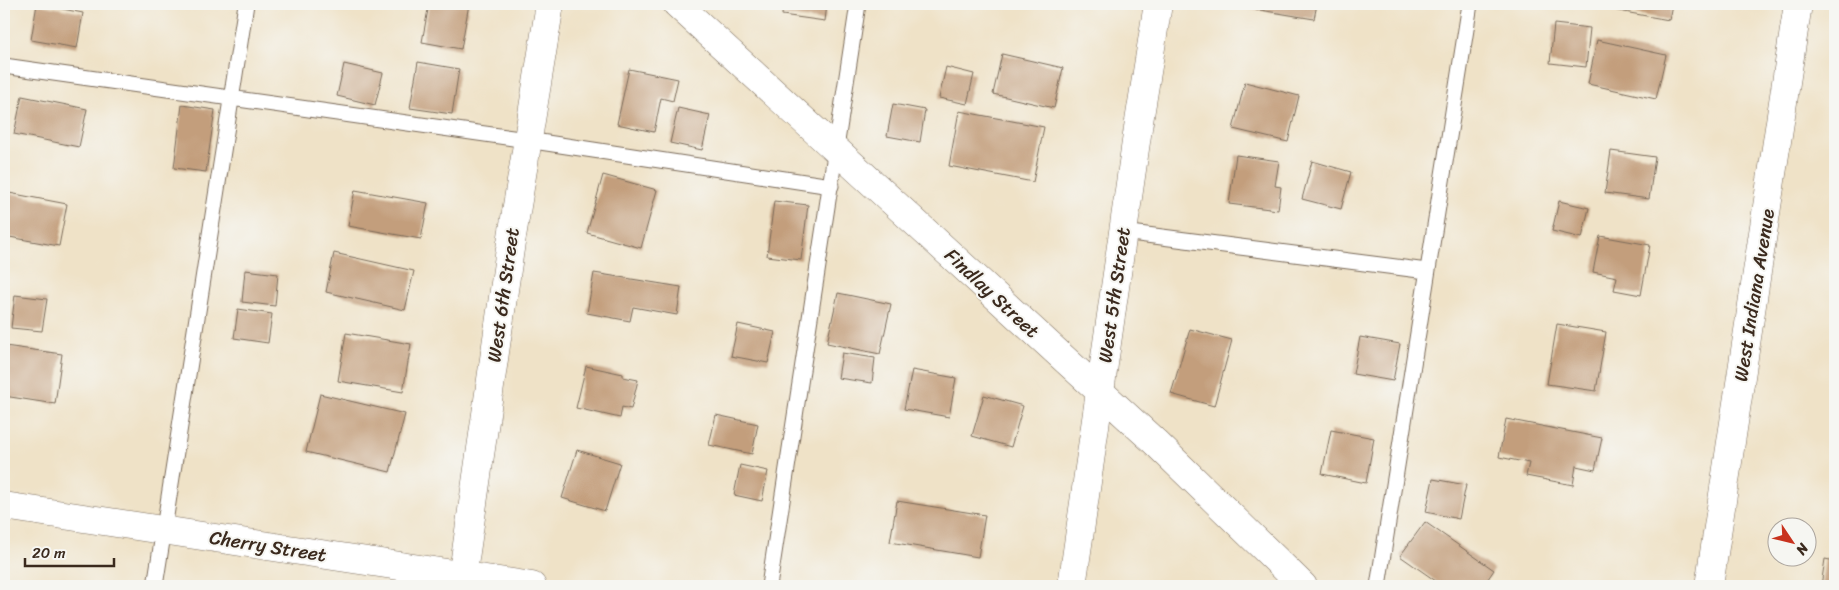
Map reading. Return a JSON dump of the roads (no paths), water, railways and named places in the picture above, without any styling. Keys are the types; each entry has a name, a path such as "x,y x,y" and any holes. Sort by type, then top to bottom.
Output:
{"street":[{"name":"West 6th Street","path":"461,581 527,140 550,4"},
{"name":"Findlay Street","path":"676,4 1100,391 1304,586"},
{"name":"West 5th Street","path":"1072,586 1158,4"},
{"name":"West Indiana Avenue","path":"1710,586 1798,4"},
{"name":"Cherry Street","path":"4,506 164,530 461,581 532,586"}],"lane":[{"path":"155,586 246,4"},
{"path":"769,586 858,4"},
{"path":"1378,586 1470,4"},
{"path":"4,66 527,140 831,186"},
{"path":"1123,232 1427,271"}]}
